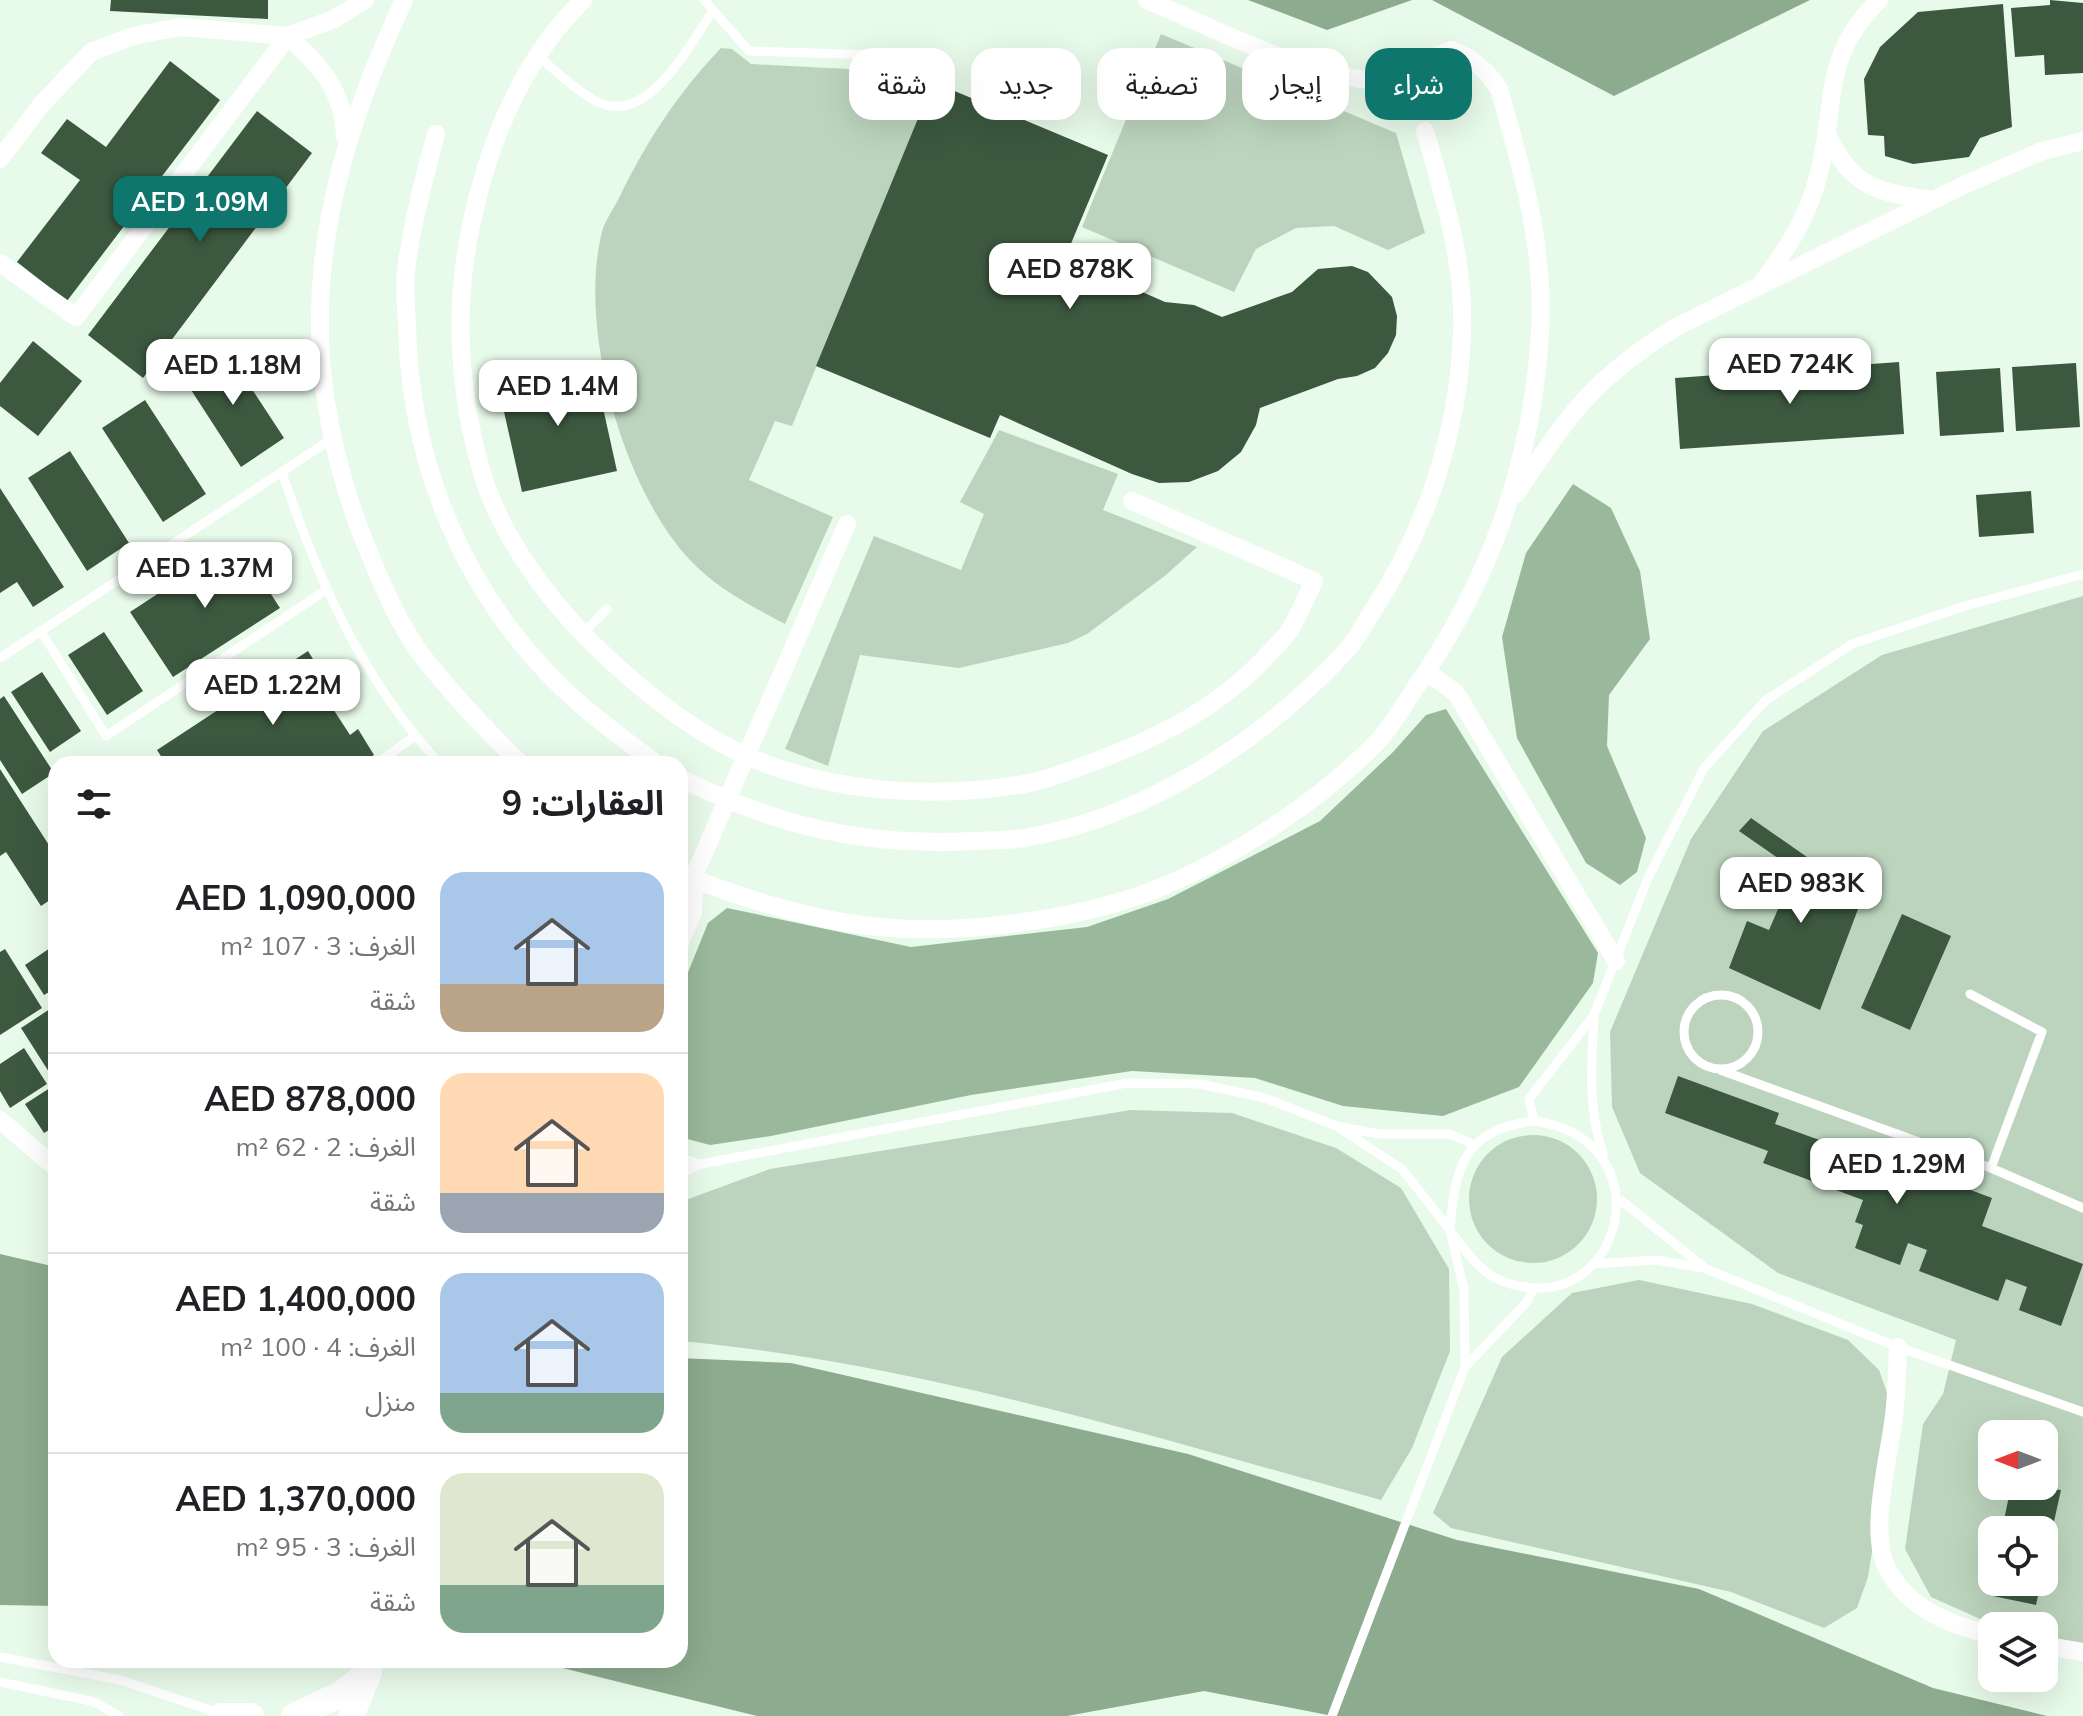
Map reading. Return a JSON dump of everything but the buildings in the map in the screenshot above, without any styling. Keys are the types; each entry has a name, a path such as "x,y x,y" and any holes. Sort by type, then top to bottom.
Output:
{"street":[{"path":"0,159 41,105 91,52 133,36 180,27 288,36 334,19 365,0"},
{"path":"404,0 367,80 345,150 326,233 318,305 324,393 344,488 377,573 421,654 478,721 513,756"},
{"path":"583,0 539,57 506,108 482,177 463,261 460,332 464,393 481,470 504,521 535,578 624,674 685,721 748,756 798,774 858,787 933,790 1018,785 1121,752 1189,720 1236,688 1289,632 1314,581 1132,501"},
{"path":"688,877 761,901 868,926 946,929 1082,910 1156,889 1248,841 1313,796 1380,738 1446,645 1483,575 1506,510 1529,413 1540,332 1539,288 1529,191 1499,89 1490,75 1470,57 1451,50 1388,79 1363,81 1326,74 1147,0"},
{"path":"1760,286 1786,250 1805,214 1818,177 1827,134 1832,84 1841,50 1879,0"},
{"path":"288,36 323,69 338,96 345,114 345,150"},
{"path":"0,263 76,317 288,36"},
{"path":"688,782 728,802 786,823 864,840 951,842 1030,838 1131,807 1200,769 1271,720 1349,648 1394,578 1423,514 1449,435 1462,332 1455,237 1425,131"},
{"path":"436,134 414,217 406,273 407,356 419,440 447,524 490,602 541,667 597,719 646,756"},
{"path":"1827,134 1838,158 1855,178 1879,192 1932,200"},
{"path":"1506,510 1564,420 1597,384 1635,352 1678,326 1932,200 2042,151 2083,141"},
{"path":"688,875 728,802 847,524"},
{"path":"1427,672 1456,693 1616,961"},
{"path":"688,883 693,912 688,924"},
{"path":"0,1120 48,1156"},
{"path":"1898,1347 1880,1537 1886,1567 1926,1612 1952,1625 1978,1632"},
{"path":"2058,1648 2083,1652"},
{"path":"294,1716 341,1694 369,1668"},
{"path":"351,1716 370,1668"},
{"path":"223,1716 251,1716"}],"lane":[{"path":"704,0 749,51 849,54"},
{"path":"539,57 593,100 612,106 633,105 662,83 713,11"},
{"path":"0,658 333,438"},
{"path":"282,472 312,561 358,655 415,736 433,756"},
{"path":"1534,1121 1529,1099 1594,1015 1648,878 1704,768 1765,701 1852,644 1965,606 2083,574"},
{"path":"41,631 106,736 326,590"},
{"path":"583,633 607,609"},
{"path":"387,756 415,736"},
{"path":"1720,1070 1742,1063 1751,1055 1759,1033 1751,1009 1742,1000 1717,994 1694,1006 1684,1029 1690,1053 1698,1062 1720,1070 1991,1168 2083,1208"},
{"path":"1970,994 2042,1032 1991,1168"},
{"path":"1593,1264 1610,1236 1617,1204 1593,1123 1590,1078 1594,1015"},
{"path":"688,1170 701,1164 1127,1083 1200,1084 1265,1098 1336,1126 1379,1134 1450,1134 1475,1145"},
{"path":"1332,1716 1465,1367 1464,1290 1450,1230 1453,1188 1461,1165 1475,1145 1502,1128 1534,1121 1556,1124 1576,1133 1594,1146 1607,1164"},
{"path":"1336,1126 1402,1169 1488,1274 1510,1284 1534,1288 1556,1285 1593,1264 1656,1260 1706,1269 1898,1347 2083,1412"},
{"path":"688,1160 701,1164"},
{"path":"1617,1204 1622,1201 1706,1269"},
{"path":"1465,1367 1526,1303 1534,1288"},
{"path":"0,1657 48,1666"},
{"path":"57,1668 120,1680 223,1716"},
{"path":"0,1682 95,1702 119,1716"}],"shaded area":[{"path":"1248,0 1412,0 1327,30"},
{"path":"1432,0 1810,0 1614,96"},
{"path":"1161,34 1194,48 1155,48"},
{"path":"721,48 732,49 751,64 849,69 849,120 917,120 792,426 775,421 749,480 833,517 785,624 711,579 690,560 666,530 645,493 627,451 612,407 602,362 596,317 596,274 601,236 640,157 691,83"},
{"path":"1226,61 1242,68 1242,120 1349,120 1349,113 1396,133 1425,233 1388,250 1334,226 1296,228 1256,249 1234,292 1082,227 1126,120 1226,120"},
{"path":"999,430 1118,474 1103,510 1197,547 1166,575 1087,634 1068,643 959,668 860,655 828,766 785,749 874,536 961,570 984,514 960,502"},
{"path":"1573,484 1611,508 1640,571 1650,639 1609,695 1607,746 1646,838 1637,872 1620,885 1586,863 1517,738 1502,637 1526,553"},
{"path":"2083,596 2083,1643 2058,1639 2058,1612 1978,1612 1978,1618 1931,1597 1905,1549 1923,1424 1943,1394 1956,1340 1778,1273 1640,1173 1612,1107 1610,1032 1691,839 1763,731 1882,655"},
{"path":"1446,709 1598,953 1593,983 1519,1087 1443,1116 1343,1106 1255,1078 1132,1071 971,1095 771,1136 710,1145 688,1139 688,972 708,923 727,908 911,947 1087,927 1168,899 1320,821 1393,752 1426,715"},
{"path":"1131,1110 1232,1113 1336,1148 1401,1188 1449,1269 1450,1351 1412,1448 1381,1500 1121,1427 946,1384 858,1366 688,1342 688,1199 770,1169"},
{"path":"1533,1135 1557,1140 1578,1154 1592,1175 1597,1199 1592,1223 1578,1244 1557,1258 1533,1263 1509,1258 1488,1244 1474,1223 1469,1199 1474,1175 1488,1154 1509,1140"},
{"path":"0,1254 48,1265 48,1606 0,1605"},
{"path":"1639,1280 1752,1304 1848,1340 1879,1370 1894,1413 1868,1577 1857,1608 1824,1628 1731,1592 1451,1528 1433,1513 1502,1357 1572,1293"},
{"path":"688,1358 791,1363 1188,1454 1457,1540 1699,1589 1933,1688 2047,1716 1333,1716 1204,1691 1067,1716 757,1716 562,1668 688,1668"}]}
